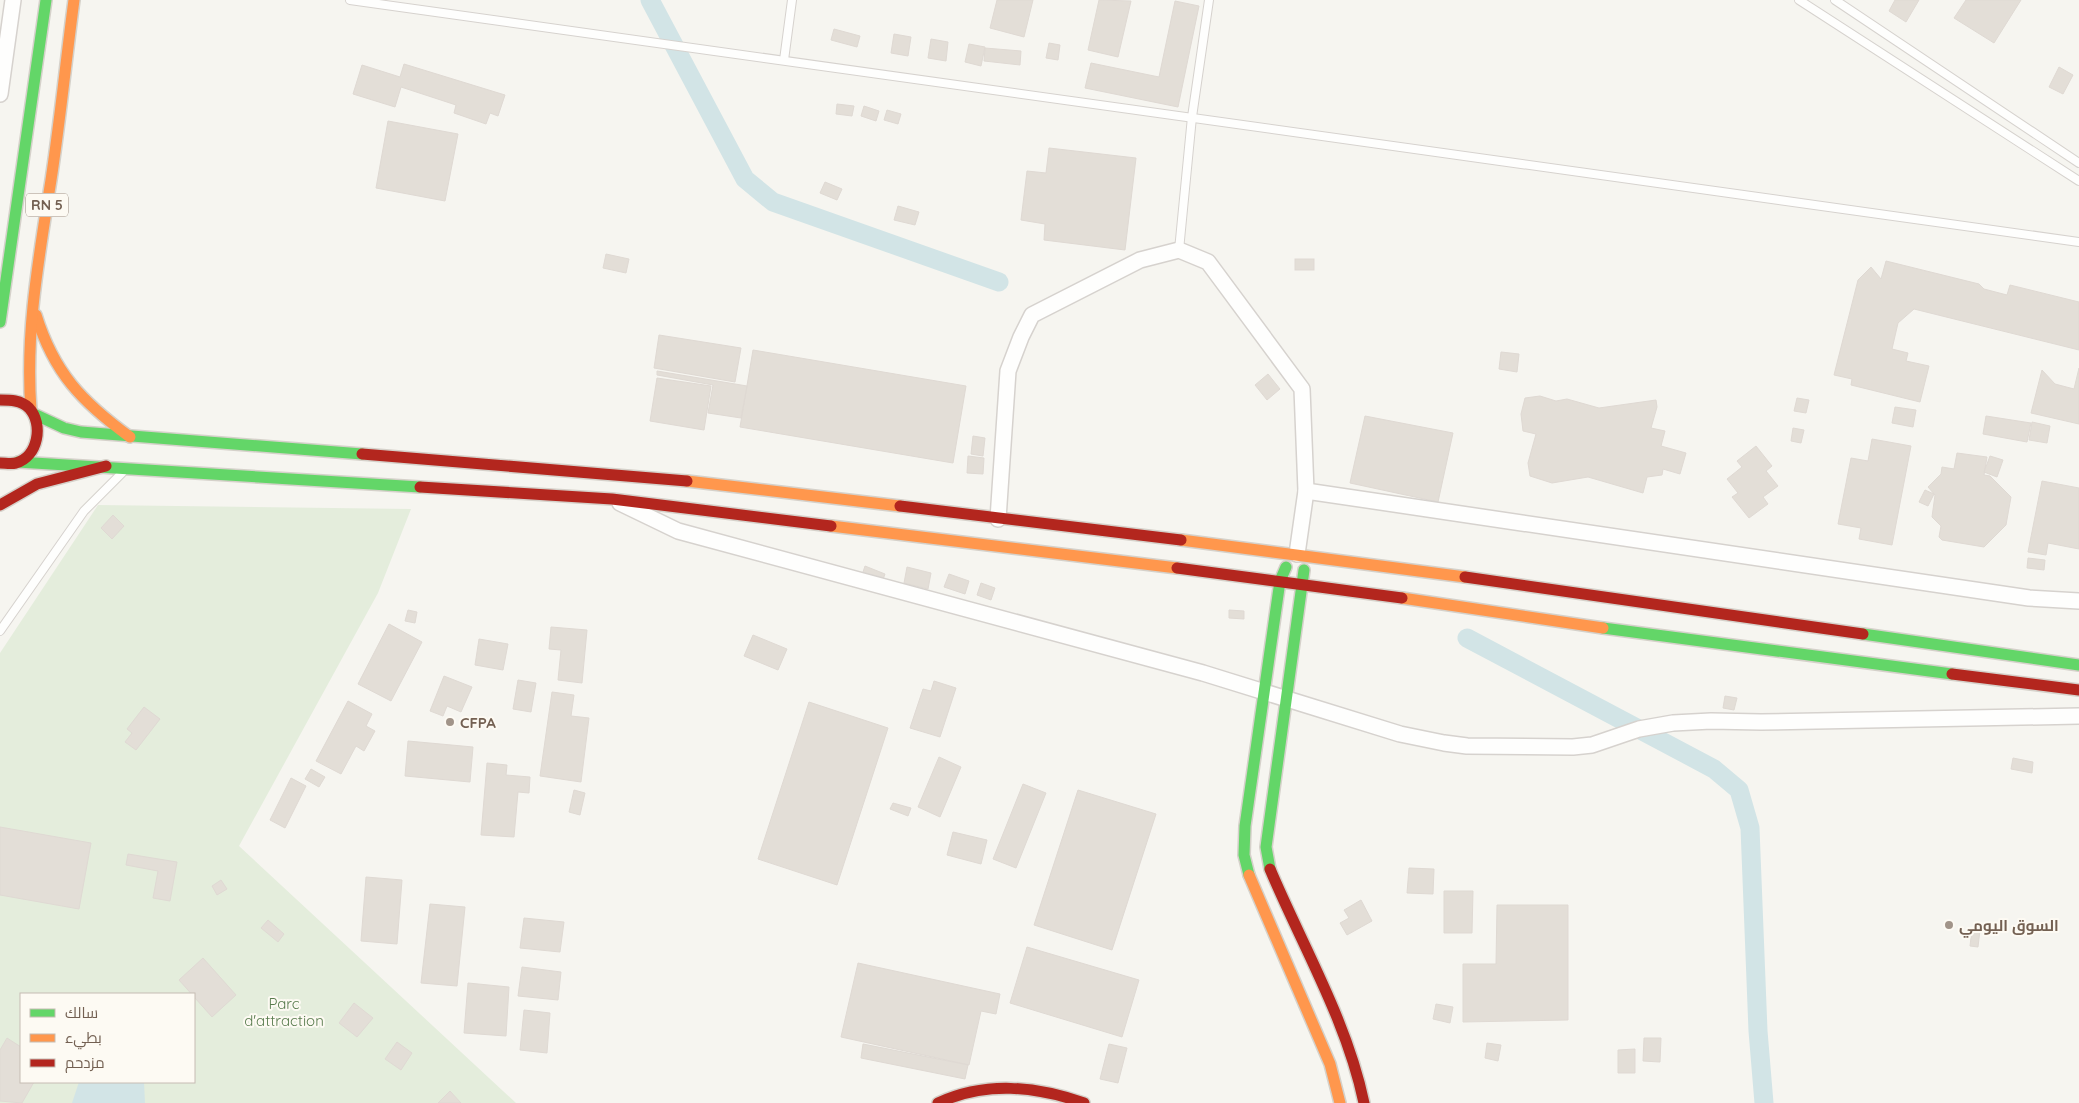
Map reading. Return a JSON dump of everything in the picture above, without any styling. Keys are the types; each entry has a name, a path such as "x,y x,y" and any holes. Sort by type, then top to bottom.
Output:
{"main road":[{"name":"RN 5","path":"0,322 46,0"},
{"name":"RN 5","path":"32,412 28,378 32,290 51,180 74,0"},
{"path":"32,290 43,340 65,380 93,409 130,437"},
{"path":"0,400 12,399 22,403 32,412 64,428 130,437 646,476 1297,554 2079,665"},
{"path":"18,462 26,457 37,442 39,432 32,412"},
{"path":"1,465 18,462 38,465 106,466 612,499 1304,584 1673,639 2079,690"},
{"path":"0,504 21,491 41,483 106,466"},
{"path":"1297,554 1286,566 1280,581 1244,834 1244,855 1251,882 1330,1064 1340,1103"},
{"path":"1297,554 1304,568 1304,584 1266,836 1267,858 1345,1038 1357,1070 1364,1103"},
{"path":"938,1103 952,1095 982,1088 1034,1091 1084,1103"}],"street":[{"path":"0,94 13,0"},
{"path":"998,519 1008,371 1021,336 1032,314 1140,260 1179,250 1208,262 1302,389 1306,491 1297,554"},
{"path":"1306,491 2029,598 2079,601"},
{"path":"612,499 644,517 678,531 1264,692 1400,734 1444,743 1555,748 1592,745 1639,729 1673,723 2079,716"}],"lane":[{"path":"350,0 2079,242"},
{"path":"784,60 792,0"},
{"path":"1179,250 1192,117 1209,0"},
{"path":"1799,0 2079,181"},
{"path":"1835,0 2079,163"},
{"path":"0,631 84,511 128,468"}],"green space":[{"name":"Parc d'attraction","path":"98,505 411,509 378,593 239,846 516,1103 0,1103 0,653"}],"shaded area":[{"path":"79,1083 144,1083 145,1103 72,1103"}],"building":[{"path":"997,0 1033,0 1024,37 990,28"},
{"path":"1099,0 1131,1 1118,57 1088,50"},
{"path":"1895,0 1919,0 1906,22 1889,11"},
{"path":"1966,0 2021,0 1994,43 1954,18"},
{"path":"1175,1 1199,6 1178,107 1085,88 1091,63 1159,77"},
{"path":"834,29 860,36 857,47 831,40"},
{"path":"894,34 911,37 908,56 891,53"},
{"path":"931,39 948,42 946,61 928,58"},
{"path":"1049,43 1060,45 1058,60 1046,58"},
{"path":"969,44 985,47 981,66 965,62"},
{"path":"985,48 1021,51 1020,65 984,61"},
{"path":"404,64 505,95 498,116 490,113 486,124 454,113 456,105 401,87 395,107 353,94 362,65 400,77"},
{"path":"2059,67 2073,75 2063,94 2049,87"},
{"path":"837,104 854,106 852,116 836,114"},
{"path":"864,106 879,111 876,121 861,116"},
{"path":"887,110 901,114 898,124 884,120"},
{"path":"388,121 458,134 445,201 376,188"},
{"path":"1049,148 1136,158 1125,250 1044,240 1045,224 1021,220 1027,171 1046,173"},
{"path":"825,182 842,189 837,200 820,193"},
{"path":"898,206 919,212 915,225 894,220"},
{"path":"606,254 629,259 626,273 603,268"},
{"path":"1295,259 1314,259 1314,270 1295,270"},
{"path":"1886,261 1979,284 1984,289 2007,295 2010,285 2079,302 2079,350 1914,309 1898,323 1892,349 1908,353 1906,361 1929,366 1920,402 1851,385 1852,379 1834,375 1858,280 1871,267 1881,279"},
{"path":"659,335 741,348 735,382 654,368"},
{"path":"753,350 966,386 953,463 740,427"},
{"path":"1501,352 1519,354 1517,372 1499,369"},
{"path":"2079,368 2079,424 2031,413 2042,370 2055,384 2074,389"},
{"path":"657,371 747,386 741,418 708,413 713,385 657,375"},
{"path":"1268,374 1280,389 1267,400 1255,385"},
{"path":"657,378 711,386 704,430 650,421"},
{"path":"1540,396 1556,401 1567,399 1599,408 1656,400 1657,407 1651,428 1665,431 1661,446 1686,453 1680,474 1663,469 1662,475 1647,477 1643,493 1588,477 1552,483 1530,476 1528,463 1536,434 1523,431 1521,414 1525,398"},
{"path":"1797,398 1809,400 1806,413 1794,411"},
{"path":"1895,407 1916,410 1913,427 1892,423"},
{"path":"1365,416 1453,433 1438,502 1350,483"},
{"path":"1986,416 2031,423 2027,442 1983,434"},
{"path":"2032,422 2050,426 2047,443 2029,440"},
{"path":"1793,428 1804,430 1801,443 1791,441"},
{"path":"973,436 985,438 983,456 971,454"},
{"path":"1872,439 1911,446 1892,545 1859,539 1861,528 1838,524 1851,458 1868,461"},
{"path":"1756,446 1772,466 1766,471 1778,486 1763,497 1768,504 1749,518 1732,497 1738,493 1727,479 1742,467 1737,461"},
{"path":"1957,453 1987,457 1984,475 1990,476 2011,497 2006,525 1984,547 1942,540 1939,537 1941,526 1932,517 1935,495 1928,487 1941,474 1942,467 1954,469"},
{"path":"968,456 984,458 983,474 967,473"},
{"path":"1990,456 2003,460 1997,477 1984,472"},
{"path":"2042,481 2079,488 2079,549 2048,543 2046,555 2028,552"},
{"path":"1925,490 1934,494 1928,506 1919,502"},
{"path":"113,515 124,526 112,539 101,528"},
{"path":"2028,558 2045,560 2044,570 2027,568"},
{"path":"865,566 885,574 881,585 861,578"},
{"path":"907,567 931,573 928,589 904,583"},
{"path":"949,574 969,581 965,594 944,587"},
{"path":"981,583 995,588 991,600 977,595"},
{"path":"408,610 417,612 415,623 405,621"},
{"path":"1229,610 1244,611 1244,619 1229,618"},
{"path":"389,624 422,642 391,701 358,684"},
{"path":"551,627 587,630 582,683 558,680 561,650 549,649"},
{"path":"753,635 787,649 778,670 744,656"},
{"path":"479,639 508,644 503,670 475,665"},
{"path":"444,676 472,687 461,712 447,706 443,716 430,711"},
{"path":"518,680 536,683 531,712 513,709"},
{"path":"934,681 956,688 940,737 910,728 923,689 931,691"},
{"path":"552,692 574,695 571,716 589,718 581,782 540,776"},
{"path":"1725,696 1737,698 1734,710 1723,708"},
{"path":"348,701 372,714 366,726 375,731 364,751 356,746 341,774 316,761"},
{"path":"809,702 888,728 837,885 758,859"},
{"path":"144,707 160,719 136,750 125,742 132,733 127,729"},
{"path":"408,741 473,747 470,782 405,776"},
{"path":"939,757 961,767 940,817 918,807"},
{"path":"2013,758 2033,762 2032,773 2011,769"},
{"path":"487,763 507,765 506,775 530,777 529,793 518,792 514,837 481,835"},
{"path":"311,769 325,777 319,787 305,779"},
{"path":"291,778 306,786 285,828 270,820"},
{"path":"1023,784 1046,793 1016,868 993,859"},
{"path":"574,790 585,793 580,815 569,812"},
{"path":"1078,790 1156,814 1112,950 1034,925"},
{"path":"893,803 911,808 908,816 890,809"},
{"path":"0,827 91,843 79,909 0,895"},
{"path":"953,832 987,840 981,864 947,855"},
{"path":"128,854 177,862 170,901 153,898 158,871 126,865"},
{"path":"1409,868 1434,869 1433,894 1407,893"},
{"path":"366,877 402,880 397,944 361,941"},
{"path":"221,880 227,889 217,895 212,886"},
{"path":"1444,891 1473,891 1472,933 1444,933"},
{"path":"1361,900 1372,921 1347,935 1340,923 1349,918 1344,910"},
{"path":"430,904 465,907 457,986 421,983"},
{"path":"1497,905 1568,905 1568,1020 1463,1022 1463,964 1496,964"},
{"path":"524,918 564,922 560,952 520,948"},
{"path":"268,920 284,934 278,942 261,928"},
{"path":"1972,929 1980,930 1978,947 1970,946"},
{"path":"1027,947 1139,980 1122,1037 1010,1003"},
{"path":"203,958 236,995 212,1017 195,998 195,993 191,993 179,980"},
{"path":"858,963 1000,994 996,1014 981,1011 969,1065 841,1037"},
{"path":"522,967 561,972 558,1000 518,996"},
{"path":"468,983 509,987 506,1036 464,1033"},
{"path":"354,1003 373,1018 357,1037 339,1023"},
{"path":"1436,1004 1453,1007 1450,1023 1433,1019"},
{"path":"524,1010 550,1013 547,1053 520,1050"},
{"path":"7,1038 20,1046 20,1083 33,1083 22,1103 0,1101 0,1050"},
{"path":"1644,1038 1661,1038 1660,1062 1643,1061"},
{"path":"397,1042 412,1053 401,1070 385,1059"},
{"path":"1487,1043 1501,1045 1498,1061 1485,1058"},
{"path":"863,1044 968,1065 965,1079 861,1058"},
{"path":"1109,1044 1127,1048 1118,1083 1100,1079"},
{"path":"1635,1049 1635,1073 1618,1073 1618,1050"},
{"path":"450,1091 461,1103 438,1103"}],"waterway":[{"path":"650,0 745,179 773,202 999,282"},
{"path":"1467,638 1714,769 1739,790 1750,828 1758,1031 1764,1103"}],"traffic: fast":[{"path":"0,322 46,0"},
{"path":"34,414 64,428 81,432 362,454"},
{"path":"18,462 420,487"},
{"path":"1249,875 1244,855 1245,826 1280,581 1286,567"},
{"path":"1270,869 1266,847 1304,570"},
{"path":"1603,628 1952,674"},
{"path":"1863,634 2079,665"}],"traffic: slow":[{"path":"31,410 30,352 34,295 74,0"},
{"path":"36,315 52,354 72,385 98,411 130,437"},
{"path":"687,481 900,506"},
{"path":"831,526 1177,568"},
{"path":"1181,540 1465,577"},
{"path":"1402,598 1603,628"},
{"path":"1249,875 1330,1064 1340,1103"}],"traffic: jam":[{"path":"0,400 15,401 26,405 34,415 37,431 34,447 23,460 16,463 0,463"},
{"path":"362,454 687,481"},
{"path":"0,505 37,484 106,466"},
{"path":"420,487 612,499 831,526"},
{"path":"900,506 1181,540"},
{"path":"1177,568 1402,598"},
{"path":"1465,577 1863,634"},
{"path":"1952,674 2079,690"},
{"path":"1270,869 1335,1013 1347,1043 1364,1103"},
{"path":"938,1103 974,1091 1011,1088 1047,1093 1084,1103"}],"place":[{"name":"CFPA","path":"450,722"},
{"name":"السوق اليومي","path":"1949,925"}]}
